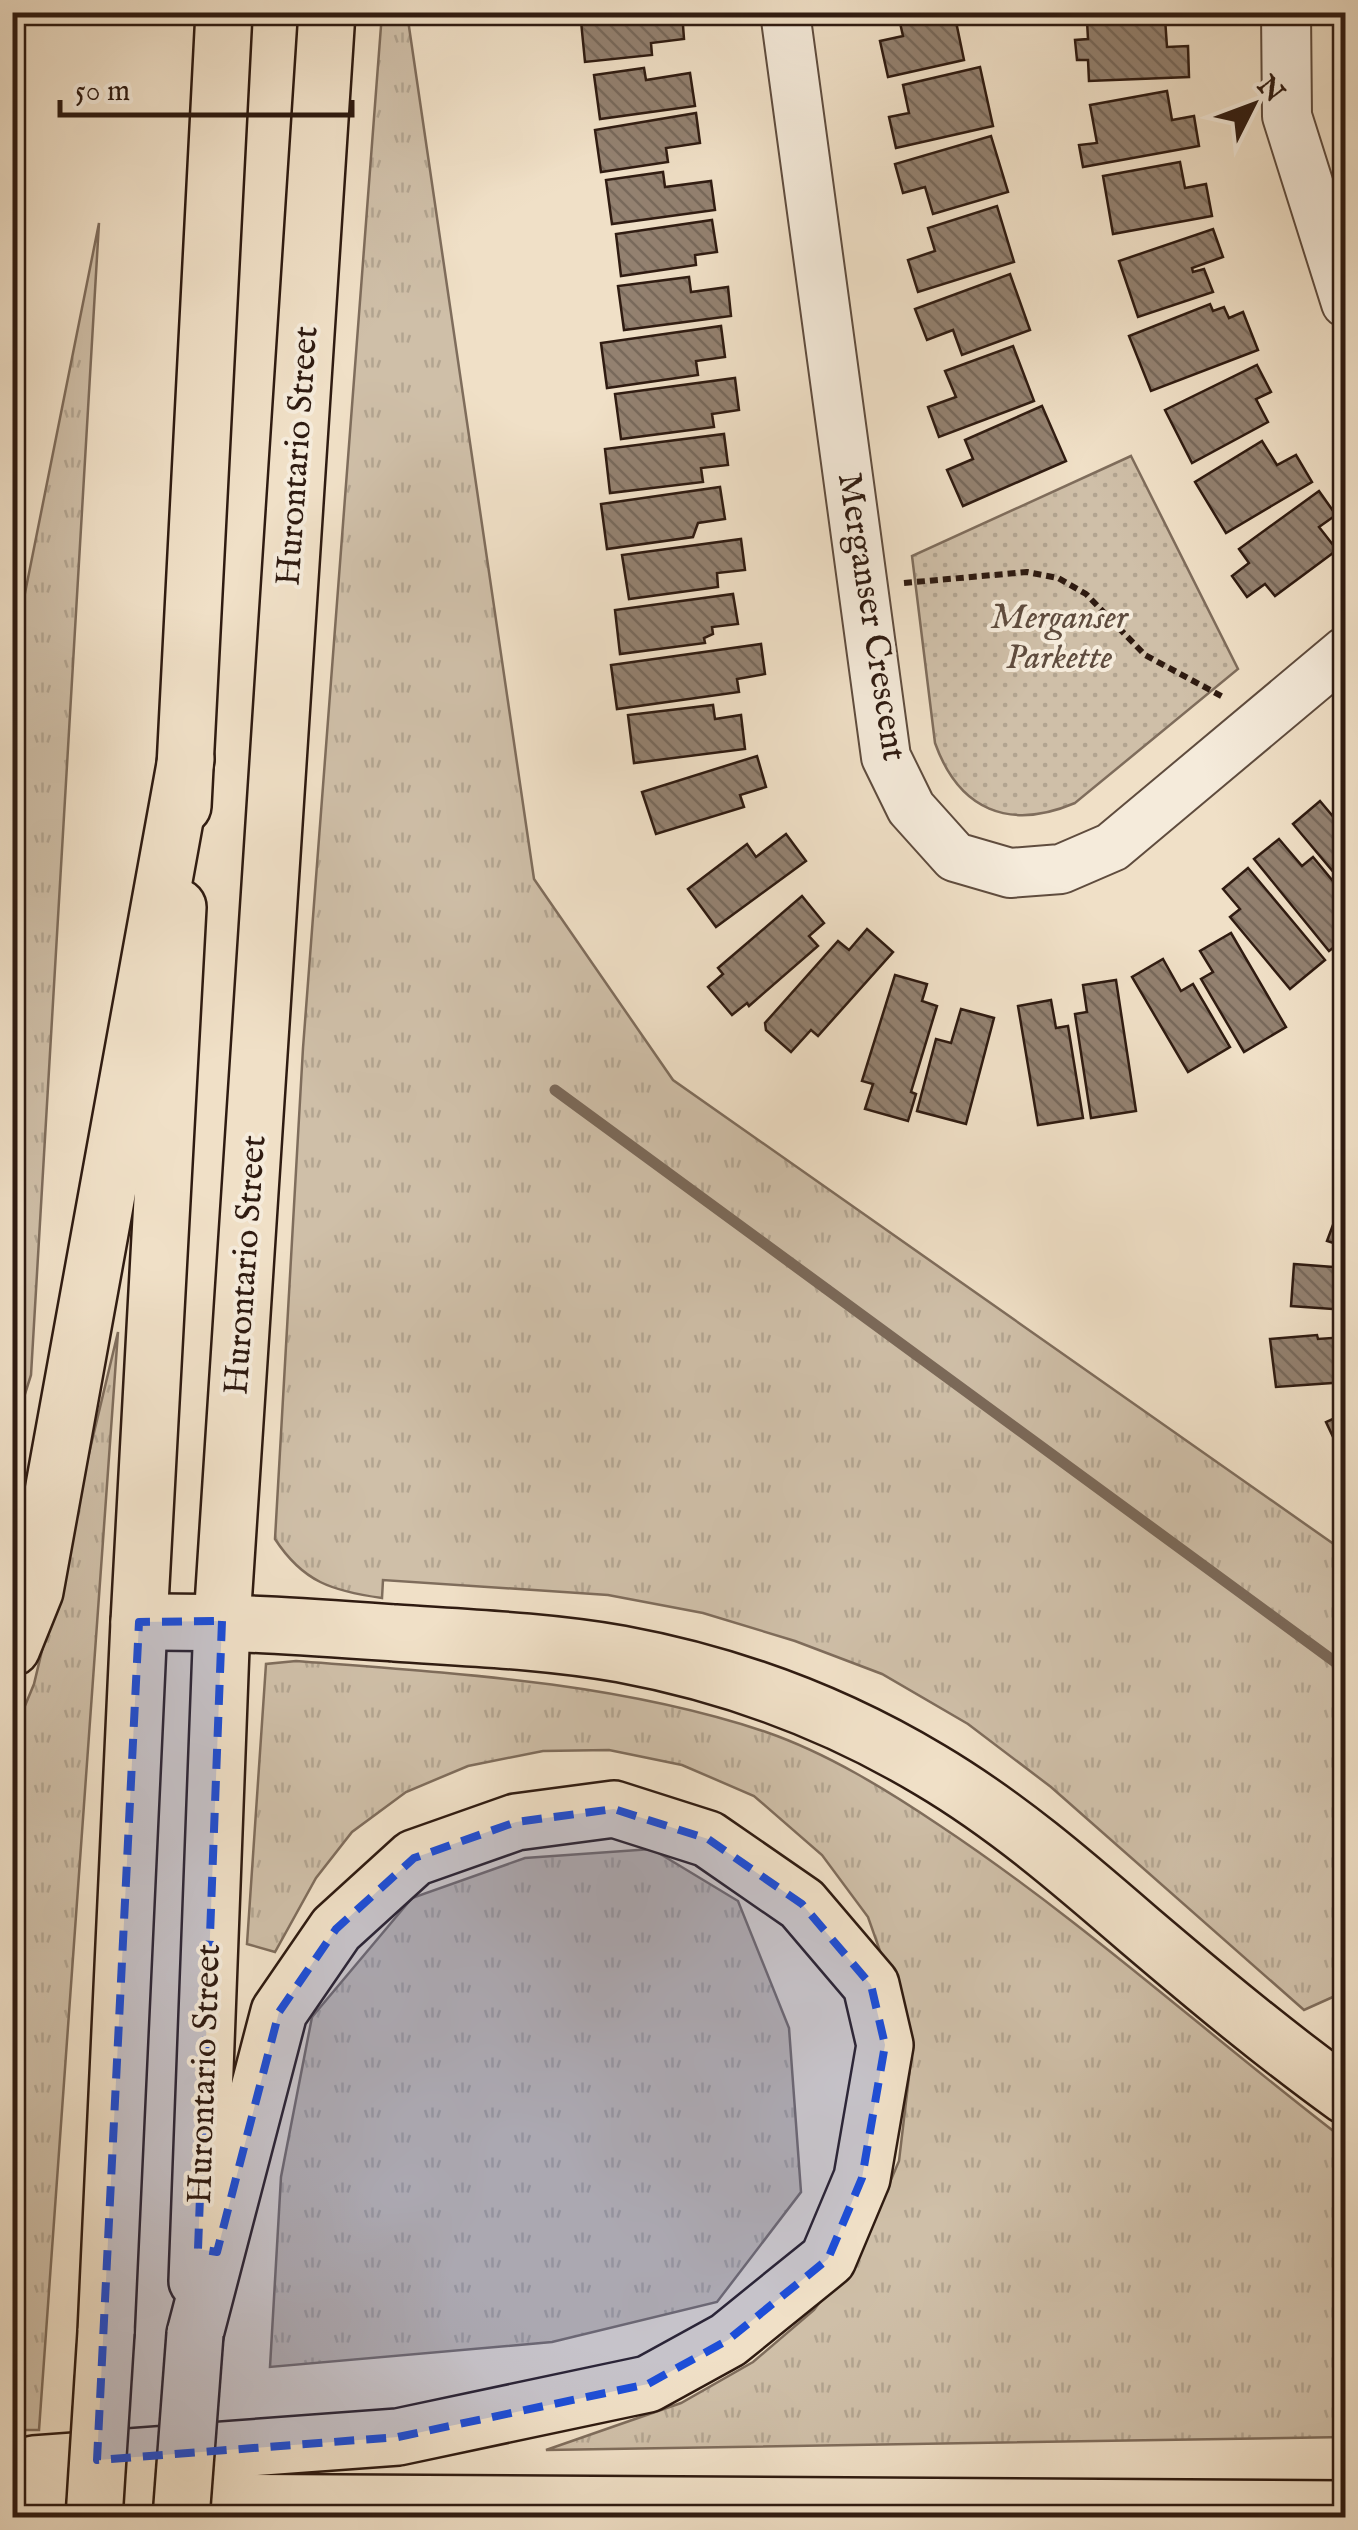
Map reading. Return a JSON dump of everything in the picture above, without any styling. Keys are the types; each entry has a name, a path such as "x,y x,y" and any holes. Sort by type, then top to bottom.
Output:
{"main road":[{"path":"94,2518 224,12"},
{"name":"Hurontario Street","path":"181,2518 195,2334 222,1621 327,12"},
{"path":"12,1648 35,1592 186,760"},
{"path":"139,1622 222,1621 513,1642 619,1654 704,1673 784,1699 864,1734 931,1770 1009,1823 1230,2008 1346,2096"},
{"path":"12,2475 34,2464 398,2437 648,2384 728,2340 828,2259 862,2178 886,2045 871,1985 802,1904 740,1861 708,1840 614,1809 516,1822 414,1858 336,1929 280,2012 195,2334"},
{"path":"12,2502 1346,2510"}],"street":[{"name":"Merganser Crescent","path":"785,12 886,757 911,808 954,857 1010,873 1061,869 1112,847 1346,651"},
{"path":"1286,12 1287,116 1346,302"}],"path":[{"path":"864,588 1027,572 1058,578 1086,594 1145,655 1229,700 1258,724"}],"highlighted area":[{"path":"222,1621 198,2249 217,2252 279,2012 336,1929 414,1858 516,1822 614,1809 708,1839 802,1904 871,1985 885,2045 862,2178 828,2259 728,2340 648,2384 398,2437 97,2460 139,1622"}],"green space":[{"path":"382,13 407,13 534,879 673,1080 1345,1552 1345,2002 1335,1996 1304,2010 1051,1787 968,1724 882,1674 795,1641 703,1613 608,1595 383,1580 382,1598 348,1592 308,1575 275,1539 303,1048"},
{"path":"99,223 31,1375 13,1432 13,653"},
{"name":"Merganser Parkette","path":"1131,456 1238,669 1075,803 1029,815 989,809 958,785 935,743 912,556"},
{"path":"118,1332 39,2430 12,2430 12,1737 34,1684"},
{"path":"296,1661 534,1682 651,1701 766,1732 834,1761 877,1786 1044,1900 1345,2140 1345,2437 546,2450 681,2403 753,2362 814,2310 864,2243 899,2161 910,2068 896,1996 868,1917 822,1855 754,1796 682,1765 609,1750 543,1751 468,1766 406,1792 352,1832 316,1878 275,1952 247,1944 266,1664"},
{"path":"652,1849 738,1901 789,2028 801,2192 717,2302 552,2342 270,2367 281,2177 312,2017 412,1898 525,1858"}],"building":[{"path":"641,12 682,12 684,39 651,43 652,55 585,62 581,21"},
{"path":"954,12 964,60 888,77 880,41 903,36 898,14"},
{"path":"1165,18 1167,47 1188,46 1189,77 1089,81 1088,60 1077,60 1075,40 1088,39 1087,21"},
{"path":"980,67 993,126 896,148 889,117 909,113 903,85"},
{"path":"644,68 646,80 690,73 695,106 600,119 594,75"},
{"path":"1167,91 1172,120 1194,116 1199,146 1083,167 1079,145 1097,143 1090,105"},
{"path":"696,113 700,143 666,148 668,162 601,172 595,130"},
{"path":"991,136 1008,192 933,214 925,187 903,193 895,164"},
{"path":"1180,162 1185,188 1206,184 1212,216 1113,234 1103,176"},
{"path":"663,172 665,187 711,181 715,210 612,224 606,180"},
{"path":"997,206 1014,262 918,292 908,260 935,251 928,228"},
{"path":"712,220 717,252 695,255 696,265 621,276 616,234"},
{"path":"1213,229 1223,257 1192,268 1193,272 1204,269 1213,292 1138,317 1119,261"},
{"path":"1010,274 1030,330 962,355 953,330 927,340 915,309"},
{"path":"689,277 691,292 728,287 731,316 624,330 618,286"},
{"path":"1210,304 1213,311 1224,307 1229,318 1243,312 1258,350 1151,391 1129,336"},
{"path":"721,326 725,357 696,361 698,375 607,388 601,343"},
{"path":"1013,346 1034,401 939,437 928,407 956,397 945,371"},
{"path":"1257,365 1271,392 1256,399 1268,422 1192,463 1165,410"},
{"path":"735,378 739,410 712,414 714,427 621,439 615,394"},
{"path":"1042,406 1066,461 963,506 947,470 973,459 965,440"},
{"path":"724,434 728,465 701,468 703,482 610,493 605,449"},
{"path":"1262,441 1277,465 1296,455 1312,482 1226,533 1195,482"},
{"path":"720,487 725,519 698,523 693,537 607,549 601,504"},
{"path":"1319,491 1336,515 1319,527 1337,550 1275,596 1265,584 1247,597 1232,576 1249,563 1239,549"},
{"path":"741,539 745,570 717,573 718,587 629,599 622,555"},
{"path":"733,594 738,624 712,627 713,634 704,638 705,643 620,654 615,610"},
{"path":"761,644 765,674 737,679 739,692 617,709 611,665"},
{"path":"713,705 715,719 741,715 745,749 634,763 628,715"},
{"path":"757,756 766,787 740,795 744,807 656,834 642,792"},
{"path":"1320,801 1346,832 1346,887 1293,824"},
{"path":"786,834 806,861 716,927 688,889 747,844 756,857"},
{"path":"1279,839 1302,866 1313,857 1346,897 1346,938 1329,951 1254,859"},
{"path":"1248,868 1325,960 1290,989 1230,917 1240,909 1223,889"},
{"path":"802,896 824,923 809,936 818,946 749,1006 747,1003 732,1015 708,987 723,974 718,968"},
{"path":"867,929 893,952 818,1036 811,1030 791,1052 766,1030 765,1023 838,941 849,950"},
{"path":"1231,933 1286,1027 1244,1052 1201,979 1213,972 1200,951"},
{"path":"1163,959 1181,991 1193,984 1230,1047 1188,1072 1132,977"},
{"path":"895,975 927,984 922,1001 937,1006 911,1092 916,1094 908,1121 865,1109 873,1084 862,1081"},
{"path":"1116,980 1136,1111 1091,1118 1075,1014 1087,1012 1083,985"},
{"path":"1051,1000 1056,1028 1068,1026 1083,1118 1038,1125 1018,1006"},
{"path":"961,1009 994,1018 966,1124 917,1111 936,1039 951,1043"},
{"path":"1343,1198 1346,1199 1346,1247 1327,1241"},
{"path":"1294,1264 1346,1268 1346,1310 1291,1306"},
{"path":"1317,1335 1318,1339 1346,1337 1346,1382 1276,1387 1270,1339"},
{"path":"1346,1413 1346,1457 1343,1458 1326,1422"}],"waterway":[{"path":"555,1090 1346,1670"}]}
